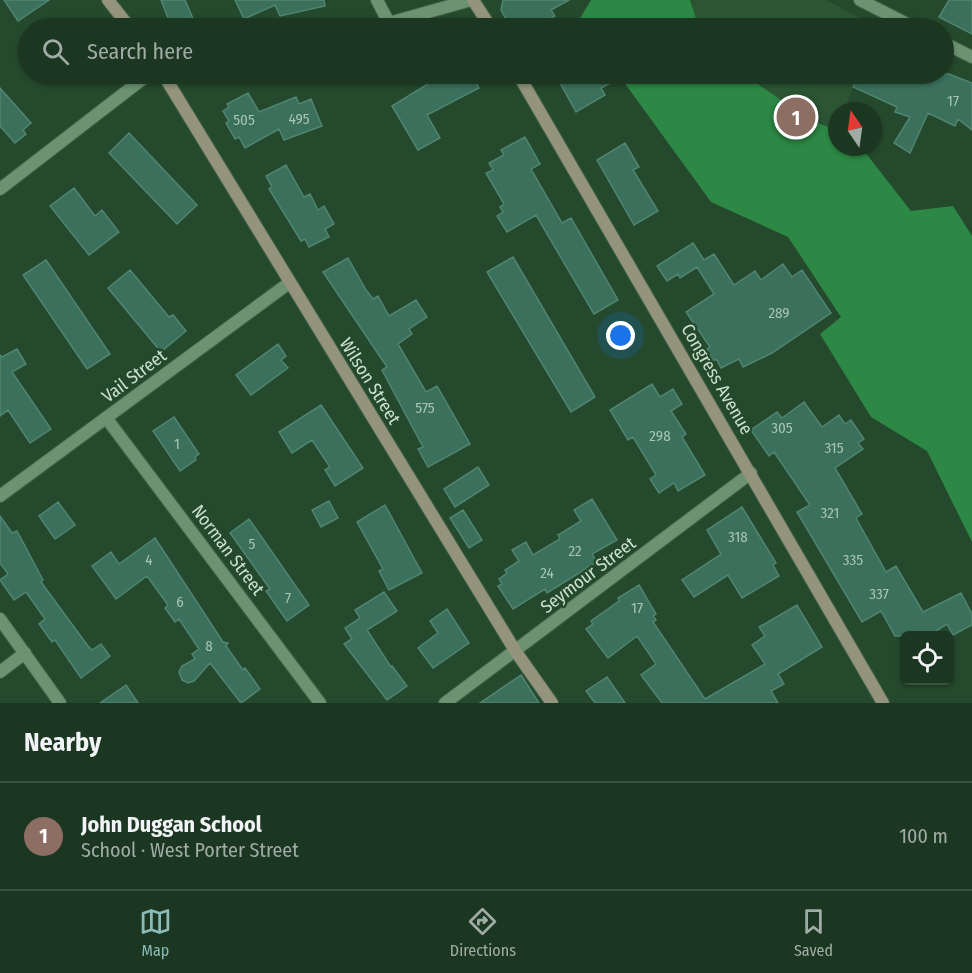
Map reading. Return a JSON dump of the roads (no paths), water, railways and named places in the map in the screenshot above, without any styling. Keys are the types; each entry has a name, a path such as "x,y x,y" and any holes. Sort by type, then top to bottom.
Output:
{"street":[{"path":"108,0 122,18"},
{"path":"377,0 386,18"},
{"path":"413,18 472,0 484,18"},
{"path":"860,0 895,18"},
{"path":"954,48 972,57"},
{"path":"0,189 136,84"},
{"name":"Wilson Street","path":"169,84 289,284 516,652 552,703"},
{"name":"Congress Avenue","path":"524,84 883,703"},
{"name":"Vail Street","path":"0,496 289,284"},
{"name":"Norman Street","path":"107,419 320,703"},
{"name":"Seymour Street","path":"445,703 516,652 751,473"},
{"path":"0,618 60,703"},
{"path":"0,672 25,653"}],"place":[{"name":"John Duggan School","path":"796,117"}]}
